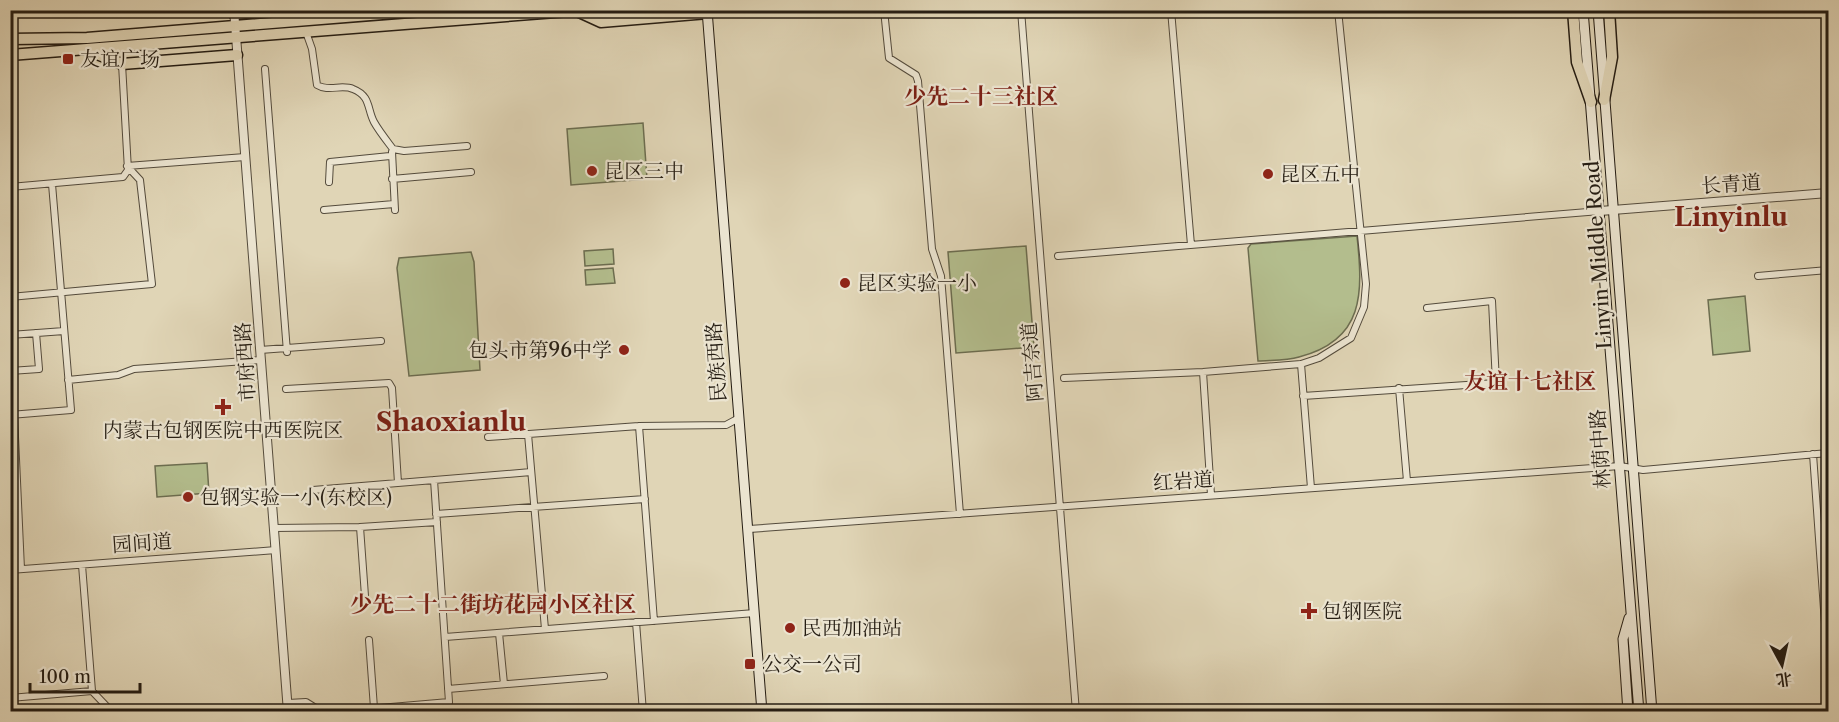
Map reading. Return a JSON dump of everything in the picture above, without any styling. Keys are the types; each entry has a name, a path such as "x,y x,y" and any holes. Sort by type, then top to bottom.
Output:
{"main road":[{"path":"10,55 84,49 235,22 280,10"},
{"path":"13,38 87,38 235,22 431,10"},
{"path":"235,22 306,32 582,10"},
{"path":"1573,10 1577,62 1592,102"},
{"name":"Linyin Middle Road","path":"1583,10 1600,211"},
{"name":"Linyin Middle Road","path":"1598,10 1652,711"},
{"path":"1604,99 1612,57 1609,10"},
{"path":"578,11 601,22 707,12"},
{"name":"民族西路","path":"707,12 762,711"},
{"path":"84,49 122,64 237,55"},
{"name":"林荫中路","path":"1600,211 1639,711"},
{"path":"1628,711 1623,639 1631,610"}],"street":[{"path":"884,10 889,58 916,75 918,81 932,249 941,276 960,514"},
{"name":"阿吉奈道","path":"1021,10 1076,711"},
{"path":"1171,10 1191,245"},
{"path":"1064,378 1203,372 1301,364 1318,358 1351,338 1364,307 1366,284 1363,231 1338,10"},
{"name":"市府西路","path":"235,22 288,707"},
{"path":"306,32 312,49 317,85 322,88 348,87 363,94 370,105 374,122 392,152 395,207 324,210"},
{"path":"10,187 120,178 125,175 128,166 122,64"},
{"path":"265,69 287,350"},
{"path":"329,182 330,162 392,152 467,146"},
{"path":"128,166 245,157"},
{"path":"10,297 152,284 140,180 128,166"},
{"path":"392,179 471,172"},
{"path":"21,569 12,415 71,410 52,184"},
{"path":"1827,194 1828,230"},
{"name":"长青道","path":"1600,211 1827,194"},
{"path":"1058,256 1600,211"},
{"path":"1758,276 1828,270"},
{"path":"1303,396 1496,383 1492,302 1427,308"},
{"path":"10,335 64,330"},
{"path":"10,371 39,369 36,333"},
{"path":"260,350 287,350 381,341"},
{"path":"68,380 118,375 134,369 261,360"},
{"path":"1301,364 1311,488"},
{"path":"1203,372 1211,495"},
{"path":"286,389 382,382 391,384 398,483"},
{"path":"1399,388 1407,481"},
{"path":"488,437 639,426 726,425 739,418"},
{"path":"639,426 654,621"},
{"path":"528,434 544,629"},
{"name":"红岩道","path":"749,529 1620,466 1644,470 1828,453"},
{"path":"1813,454 1827,603 1828,666"},
{"path":"313,490 531,472"},
{"path":"333,711 387,709 449,702 434,480"},
{"path":"436,514 645,499"},
{"path":"274,528 360,527 437,522"},
{"path":"360,527 365,596"},
{"name":"园间道","path":"10,570 276,550"},
{"path":"82,565 92,691 112,711"},
{"path":"445,637 755,613"},
{"path":"636,622 643,711"},
{"path":"499,633 504,684"},
{"path":"369,640 374,708"},
{"path":"448,689 604,676"},
{"path":"10,698 92,691"},
{"path":"288,707 306,702 321,711"}],"green space":[{"path":"11,10 103,10 103,11 11,17"},
{"path":"643,123 647,179 571,185 567,129"},
{"path":"1357,236 1359,295 1355,312 1348,326 1337,339 1321,349 1284,360 1258,361 1248,248 1251,244"},
{"path":"1026,246 1034,347 956,353 948,252"},
{"path":"613,249 614,264 585,266 584,251"},
{"path":"471,252 474,262 480,370 409,376 397,268 399,258"},
{"path":"613,268 615,283 586,285 585,270"},
{"path":"1745,296 1750,351 1713,355 1708,300"},
{"path":"207,463 209,493 157,497 155,466"}],"place":[{"name":"友谊广场","path":"68,59"},
{"name":"昆区三中","path":"592,171"},
{"name":"昆区五中","path":"1268,174"},
{"name":"昆区实验一小","path":"845,283"},
{"name":"包头市第96中学","path":"624,350"},
{"name":"内蒙古包钢医院中西医院区","path":"223,407"},
{"name":"包钢实验一小(东校区)","path":"188,497"},
{"name":"包钢医院","path":"1309,611"},
{"name":"民西加油站","path":"790,628"},
{"name":"公交一公司","path":"750,664"}],"district":[{"name":"少先二十三社区","path":"981,96"},
{"name":"Linyinlu","path":"1731,217"},
{"name":"友谊十七社区","path":"1530,381"},
{"name":"Shaoxianlu","path":"451,422"},
{"name":"少先二十二街坊花园小区社区","path":"493,604"}]}
